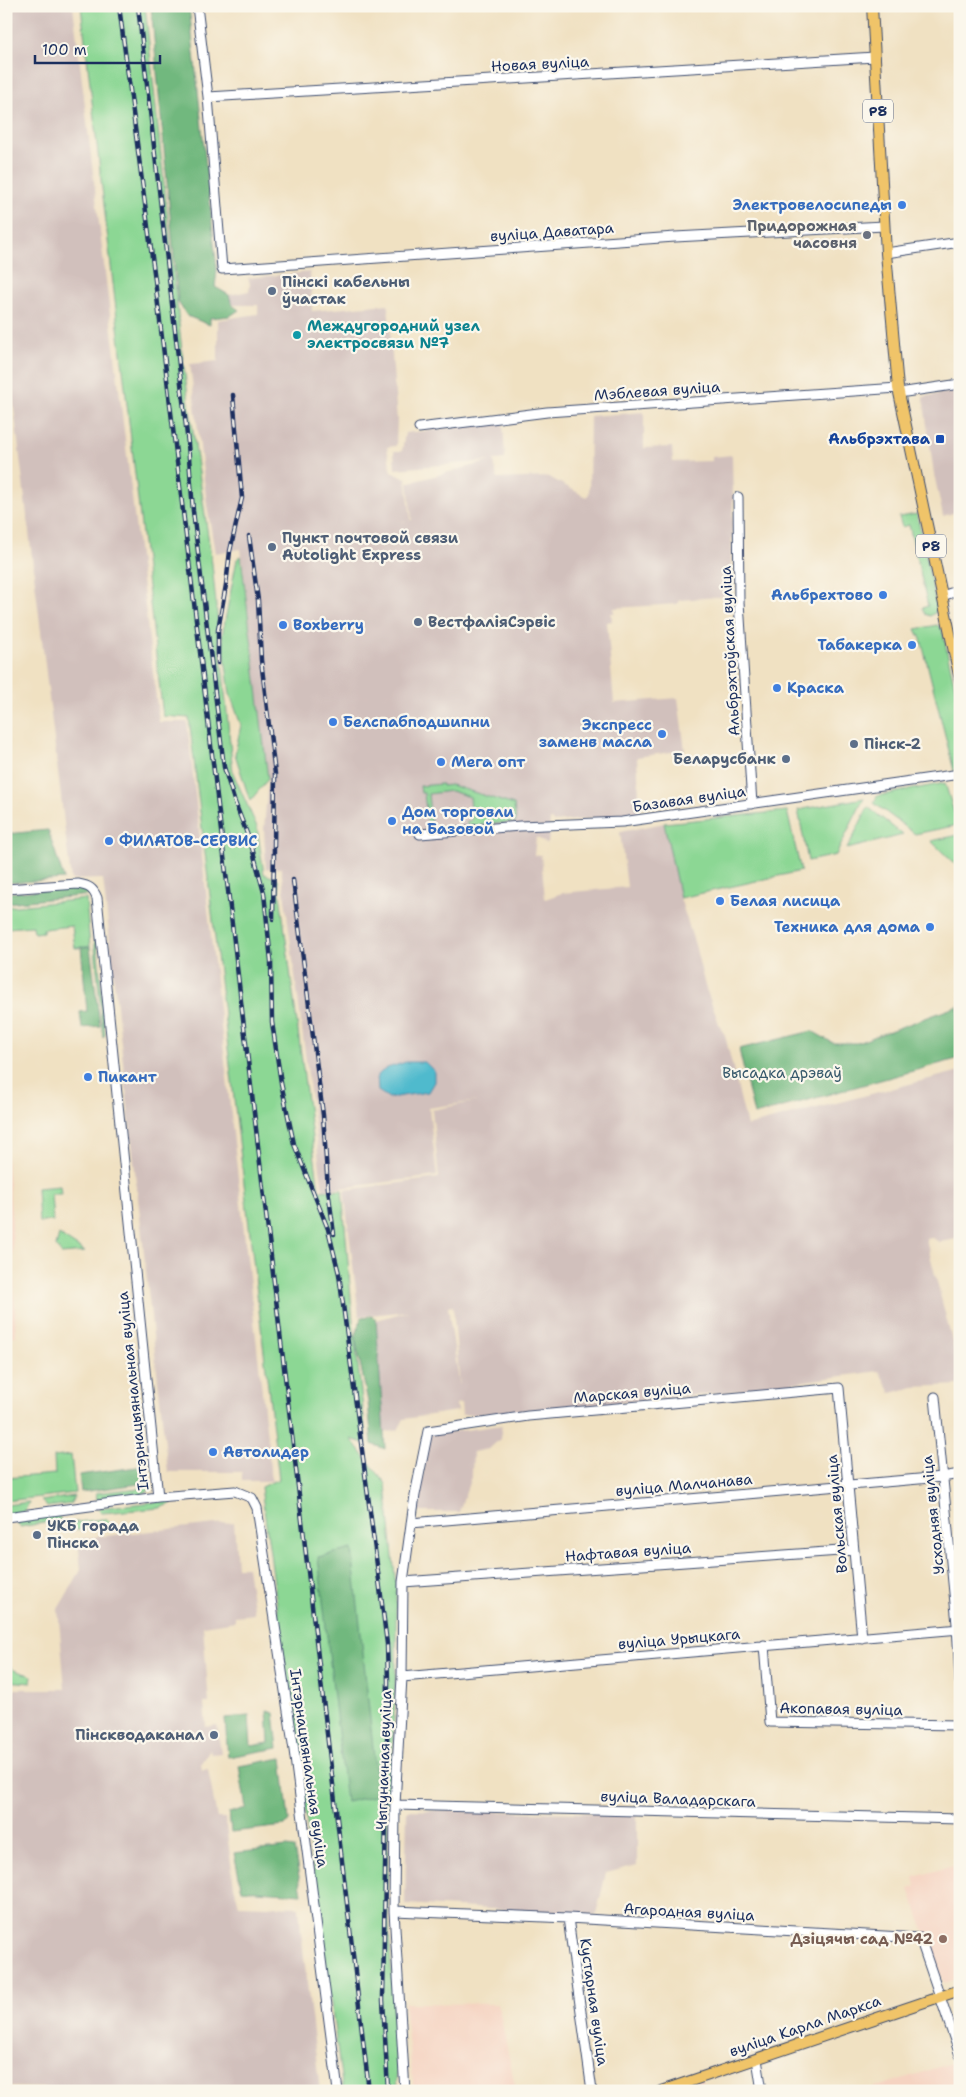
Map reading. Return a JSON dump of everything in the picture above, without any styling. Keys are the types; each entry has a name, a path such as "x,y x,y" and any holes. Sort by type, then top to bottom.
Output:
{"main road":[{"name":"Р8","path":"872,6 886,253 899,390 960,679"},
{"name":"вуліца Карла Маркса","path":"661,2091 960,1990"}],"street":[{"path":"197,6 208,98"},
{"name":"Новая вуліца","path":"208,98 875,57"},
{"name":"вуліца Даватара","path":"208,98 222,269 884,221"},
{"path":"886,253 960,242"},
{"name":"Мэблевая вуліца","path":"419,428 547,412 899,390 960,384"},
{"name":"Альбрэхтоўская вуліца","path":"738,497 739,602 752,804"},
{"path":"942,596 960,590"},
{"name":"Базавая вуліца","path":"420,834 520,826 622,822 960,774"},
{"name":"Інтэрнацыянальная вуліца","path":"6,889 78,884 87,885 93,889 97,898 158,1497 235,1490 252,1498 257,1508 295,1759 338,2091"},
{"name":"Марская вуліца","path":"428,1431 528,1416 839,1388"},
{"name":"Вольская вуліца","path":"839,1388 862,1638"},
{"name":"Усходняя вуліца","path":"935,1397 959,1629"},
{"name":"Чыгуначная вуліца","path":"405,2091 394,1912 396,1805 402,1677 403,1582 411,1523 428,1431"},
{"name":"вуліца Малчанава","path":"411,1523 960,1474"},
{"path":"6,1517 158,1497"},
{"name":"Нафтавая вуліца","path":"403,1582 854,1550"},
{"path":"959,1629 960,1682"},
{"name":"вуліца Урыцкага","path":"402,1677 959,1629"},
{"name":"Акопавая вуліца","path":"764,1645 770,1722 960,1724"},
{"name":"вуліца Валадарскага","path":"396,1805 960,1819"},
{"name":"Агародная вуліца","path":"394,1912 568,1918 920,1938 940,1996"},
{"name":"Кустарная вуліца","path":"568,1918 592,2091"},
{"path":"940,1996 960,2055"},
{"path":"757,2059 762,2091"}],"shaded area":[{"path":"6,6 73,6 159,722 187,722 272,1481 242,1481 242,1472 168,1472 103,879 71,880 6,342"},
{"path":"310,272 312,311 388,304 397,420 396,446 387,447 391,472 406,478 411,520 401,522 412,520 408,483 490,461 395,469 394,451 402,451 405,433 503,422 505,459 494,460 497,479 549,477 586,497 589,494 590,416 644,412 644,448 672,447 673,462 712,461 712,457 732,455 733,501 730,596 679,600 677,604 614,608 614,613 611,613 612,621 607,622 614,703 678,698 685,750 637,757 640,814 554,822 550,819 548,844 536,837 534,855 541,855 545,899 562,893 627,887 620,832 664,823 680,898 695,945 705,986 725,1035 747,1126 960,1071 960,1232 956,1239 940,1242 932,1238 926,1239 960,1372 960,1385 914,1387 891,1393 879,1371 734,1391 577,1407 462,1415 461,1403 456,1404 457,1411 404,1419 398,1430 383,1433 376,1320 409,1311 359,1316 344,1190 439,1178 432,1110 477,1101 429,1108 437,1176 323,1190 281,868 266,869 264,830 268,779 241,549 215,553 207,505 190,364 218,361 218,320 258,314 258,305 232,305 229,295 249,291 250,284 248,278","holes":["453,1306 460,1388 448,1307"]},
{"path":"960,390 960,511 943,516 934,474 923,397"},
{"path":"6,1147 12,1221 16,1336 6,1338"},
{"path":"502,1425 500,1439 489,1449 473,1452 472,1474 459,1512 418,1512 429,1435"},
{"path":"234,1522 237,1567 247,1567 254,1614 235,1616 235,1621 203,1626 209,1703 204,1703 206,1727 217,1725 221,1753 211,1754 210,1749 201,1763 202,1770 208,1769 217,1818 225,1818 234,1886 239,1905 299,1907 320,2091 50,2091 50,2088 6,2087 6,1689 65,1689 58,1609 81,1570 78,1539"},
{"path":"407,1810 637,1814 637,1865 606,1873 596,1915 405,1904"},
{"name":"Дзіцячы сад №42","path":"960,1864 960,1978 943,1983 909,1889 916,1886 914,1877"},
{"path":"404,2003 498,2004 516,2091 414,2091"},
{"path":"960,2004 960,2071 947,2030 959,2025 953,2006"},
{"path":"951,2063 960,2091 873,2091 874,2088"},
{"path":"702,2079 703,2091 668,2091"}],"green space":[{"path":"81,6 145,6 183,361 212,564 233,773 257,827 264,874 278,879 319,1191 342,1190 353,1322 367,1444 351,1439 386,1484 396,1588 396,1663 392,1767 388,1802 387,1892 398,2091 343,2091 261,1487 279,1479 189,718 163,716"},
{"path":"151,6 189,6 217,270 215,287 229,295 232,305 239,310 230,316 210,318 210,325 187,316 178,302"},
{"path":"917,514 936,605 936,612 930,616 925,614 922,608 928,606 909,525 902,527 899,517"},
{"path":"241,556 268,779 250,801 235,754 241,725 230,694 222,636 237,559"},
{"path":"937,625 942,629 960,710 960,769 954,771 921,639 916,629"},
{"path":"945,783 958,825 915,834 874,803 877,796"},
{"path":"442,784 442,786 451,785 514,805 516,822 469,826 466,822 472,820 470,797 451,791 428,794 431,826 428,827 424,793 421,793 420,786"},
{"path":"864,798 836,855 808,861 798,810"},
{"path":"868,807 903,835 847,849"},
{"path":"787,811 801,871 680,898 664,823"},
{"path":"48,830 64,879 6,883 6,834"},
{"path":"960,836 960,869 931,841"},
{"path":"85,888 91,895 6,903 6,893"},
{"path":"86,899 90,947 75,948 72,926 43,929 43,932 34,933 33,926 7,928 6,930 6,907"},
{"path":"91,901 94,906 105,1034 103,1038"},
{"path":"81,947 90,947 100,1026 82,1028 80,1012 87,1011"},
{"name":"Высадка дрэваў","path":"958,1006 960,1058 754,1115 739,1049 812,1031 833,1043 857,1043"},
{"path":"60,1186 61,1194 51,1194 53,1221 39,1222 37,1188"},
{"path":"59,1235 85,1252 61,1254 56,1246"},
{"path":"372,1316 376,1320 385,1449 372,1444 368,1402 355,1338 362,1317"},
{"path":"71,1455 75,1493 6,1501 6,1478 55,1474 54,1457"},
{"path":"144,1466 146,1483 81,1492 79,1475"},
{"path":"149,1487 148,1491 137,1496 97,1500 96,1493"},
{"path":"75,1496 70,1504 47,1507 41,1501"},
{"path":"173,1500 171,1504 160,1508 102,1513 98,1508"},
{"path":"29,1502 25,1511 6,1514 6,1505"},
{"path":"54,1514 59,1516 61,1520 20,1527 16,1523 20,1519"},
{"path":"103,1519 113,1526 77,1530 69,1523"},
{"path":"352,1549 378,1795 346,1802 318,1557"},
{"path":"6,1662 14,1670 32,1676 31,1683 6,1681"},
{"path":"267,1711 274,1713 278,1748 228,1757 225,1718 249,1716 251,1746 269,1743"},
{"path":"282,1758 289,1821 285,1826 231,1832 229,1813 246,1808 239,1766"},
{"path":"287,1847 294,1848 302,1894 242,1890 234,1853"}],"water":[{"path":"406,1062 425,1062 434,1071 434,1082 428,1092 389,1098 378,1091 377,1075 387,1068"}],"railway":[{"path":"119,6 155,280 200,652 369,2091"},
{"path":"138,6 188,444 193,511 224,767 251,844 264,893 271,961 272,1022 281,1083 294,1144 328,1229 339,1274 387,1644 383,2000 388,2091"},
{"path":"218,663 218,630 230,551 242,498 233,395"},
{"path":"249,536 258,600 261,660 275,774 273,919"},
{"path":"293,880 323,1115 328,1189 334,1234"}],"place":[{"name":"Электровелосипеды","path":"902,205"},
{"name":"Придорожная часовня","path":"867,235"},
{"name":"Пінскі кабельны ўчастак","path":"272,291"},
{"name":"Междугородний узел электросвязи №7","path":"297,335"},
{"name":"Альбрэхтава","path":"940,439"},
{"name":"Пункт почтовой связи Autolight Express","path":"272,547"},
{"name":"Альбрехтово","path":"883,595"},
{"name":"ВестфаліяСэрвіс","path":"418,622"},
{"name":"Boxberry","path":"283,625"},
{"name":"Табакерка","path":"912,645"},
{"name":"Краска","path":"777,688"},
{"name":"Белспабподшипни","path":"333,722"},
{"name":"Экспресс заменв масла","path":"662,734"},
{"name":"Пінск-2","path":"854,744"},
{"name":"Беларусбанк","path":"786,759"},
{"name":"Мега опт","path":"441,762"},
{"name":"Дом торговли на Базовой","path":"392,821"},
{"name":"ФИЛАТОВ-СЕРВИС","path":"109,841"},
{"name":"Белая лисица","path":"720,901"},
{"name":"Техника для дома","path":"930,927"},
{"name":"Пикант","path":"88,1077"},
{"name":"Автолидер","path":"213,1452"},
{"name":"УКБ горада Пінска","path":"37,1535"},
{"name":"Пінскводаканал","path":"214,1735"},
{"name":"Дзіцячы сад №42","path":"943,1939"}]}
